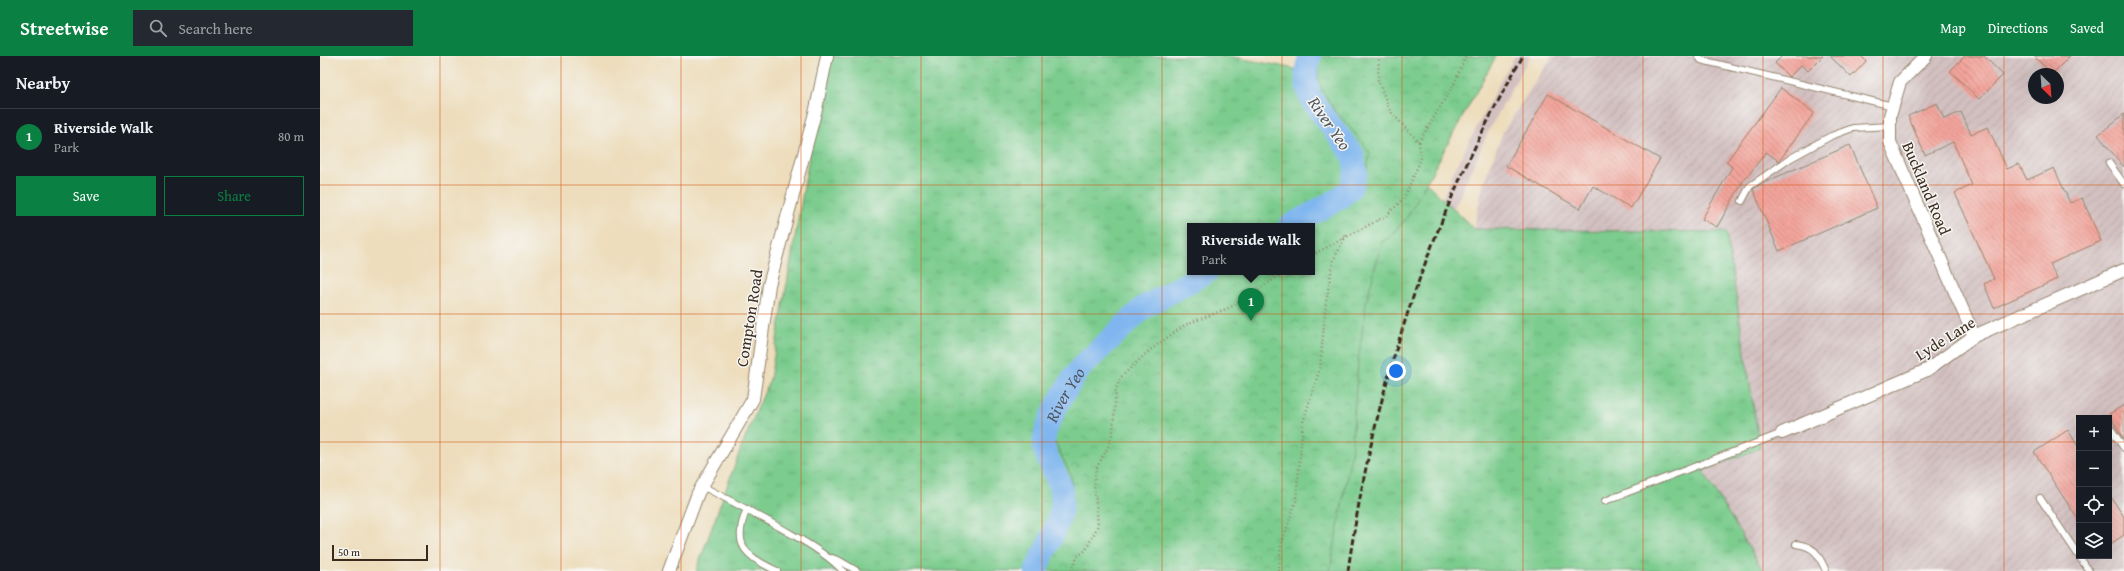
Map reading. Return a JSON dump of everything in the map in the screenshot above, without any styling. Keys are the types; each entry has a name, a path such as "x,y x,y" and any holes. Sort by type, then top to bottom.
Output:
{"street":[{"name":"Compton Road","path":"669,571 702,486 753,399 769,285 816,109 827,56"},
{"name":"Buckland Road","path":"1926,56 1900,82 1890,116 1890,142 1974,336"},
{"name":"Lyde Lane","path":"1782,433 1927,370 1974,336 2124,270"}],"lane":[{"path":"1698,56 1701,60 1754,74 1893,106"},
{"path":"1742,201 1750,186 1791,158 1832,136 1853,128 1890,126"},
{"path":"2109,163 2124,184"},
{"path":"2112,430 2124,448"},
{"path":"1605,501 1782,433"},
{"path":"702,486 747,509 811,546 843,571"},
{"path":"2040,498 2089,571"},
{"path":"747,509 741,524 742,546 754,558 777,571"},
{"path":"1796,544 1808,546 1816,552 1826,571"},
{"path":"827,557 840,561 857,571"}],"path":[{"path":"1315,253 1346,235 1386,216 1404,198 1421,159 1419,142 1390,111 1378,80 1379,56"},
{"path":"1419,142 1454,84 1466,56"},
{"path":"1279,571 1281,546 1296,501 1303,422 1320,368 1326,302 1333,261 1346,235"},
{"path":"1071,571 1077,557 1086,550 1098,525 1094,482 1096,469 1108,447 1114,431 1116,389 1120,377 1150,350 1185,325 1231,307 1280,275"}],"shaded area":[{"path":"1515,56 1530,56 1490,128 1438,244 1340,571 1412,272 1452,175"},
{"path":"1552,56 2124,56 2124,571 1763,571 1703,471 1474,229 1483,184 1503,132"}],"green space":[{"path":"827,56 1228,56 1291,68 1318,78 1474,229 1726,232 1760,448 1703,471 1763,571 696,571 741,448 770,379"},
{"path":"1321,56 1496,56 1408,216 1389,238 1382,241 1366,303 1358,363 1351,455 1330,571 1043,571 1054,539 1073,500 1071,476 1054,440 1056,427 1080,384 1097,362 1153,307 1171,301 1179,294 1195,290 1201,283 1218,275 1315,275 1315,223 1306,223 1322,212 1342,209 1358,196 1364,183 1370,153 1333,108 1325,95 1320,82 1318,69"}],"building":[{"path":"1782,56 1823,56 1808,71 1801,65 1789,77 1775,63"},
{"path":"1830,56 1861,56 1866,61 1851,77"},
{"path":"1965,56 1984,56 2003,75 1979,99 1950,71"},
{"path":"2034,56 2070,56 2058,68 2046,68"},
{"path":"1781,88 1814,113 1779,161 1766,152 1747,177 1746,176 1717,227 1702,219 1732,167 1726,162"},
{"path":"1548,94 1660,159 1631,208 1593,186 1580,209 1506,166"},
{"path":"1937,103 1944,119 1961,112 1971,134 1988,127 2007,169 2019,164 2027,180 2054,168 2070,203 2082,198 2101,241 2050,264 2057,279 1994,308 1984,284 1994,279 1955,193 1972,185 1953,142 1925,155 1908,116"},
{"path":"2124,114 2124,167 2098,135"},
{"path":"1850,145 1877,208 1779,251 1753,189 1761,184"},
{"path":"2124,405 2124,440 2112,419 2112,415 2109,414"},
{"path":"2068,430 2076,443 2076,516 2034,452"},
{"path":"2112,499 2124,517 2124,535 2112,543"}],"waterway":[{"name":"River Yeo","path":"1294,223 1340,198 1351,188 1356,173 1353,155 1311,99 1307,88 1306,78 1310,56"},
{"name":"River Yeo","path":"1036,571 1053,535 1062,506 1061,489 1044,448 1044,439 1047,429 1057,406 1082,366 1144,307 1202,275"}],"railway":[{"path":"1348,571 1359,502 1373,435 1390,369 1410,305 1434,241 1460,179 1490,117 1523,56"}],"place":[{"name":"Riverside Walk","path":"1251,321"}]}
